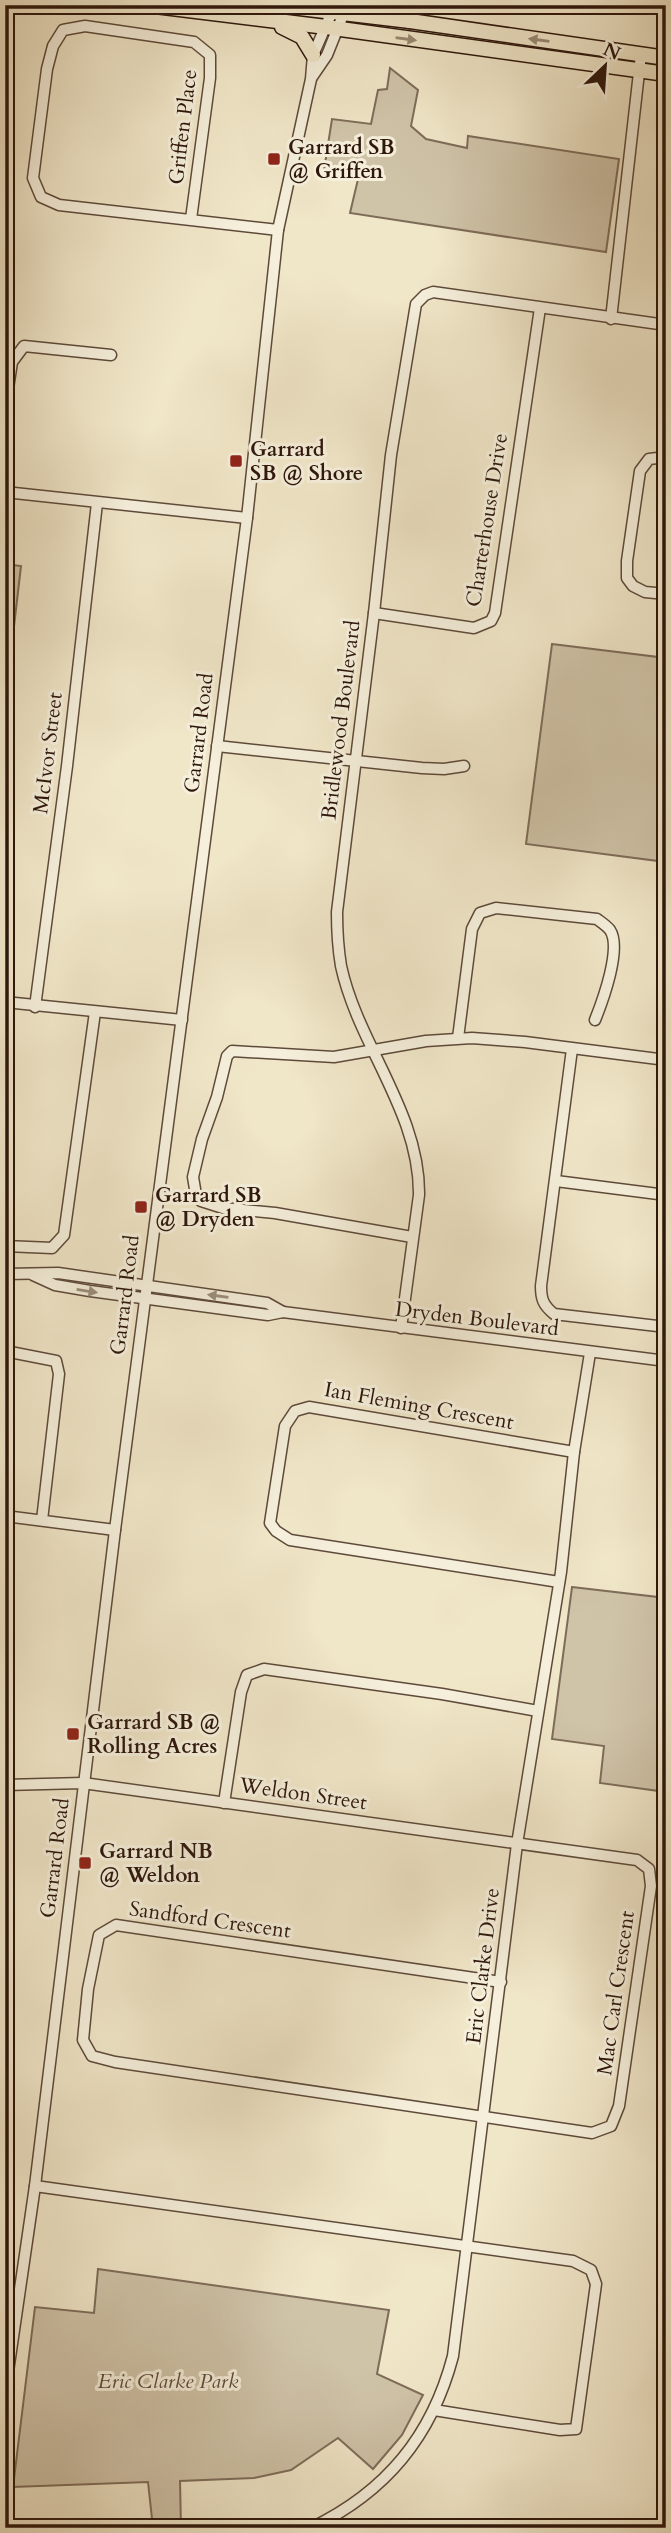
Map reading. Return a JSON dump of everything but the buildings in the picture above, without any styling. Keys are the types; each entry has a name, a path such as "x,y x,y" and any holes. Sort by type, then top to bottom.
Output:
{"main road":[{"path":"147,5 271,22 337,16 410,21 666,58"},
{"path":"274,5 666,74"},
{"path":"388,5 410,21"},
{"path":"271,22 302,37 313,55"}],"street":[{"name":"Garrard Road","path":"5,2392 35,2186 114,1530 247,518 278,230 311,79 313,55 337,16"},
{"name":"Garrard Road","path":"311,79 327,55 337,16"},
{"name":"Griffen Place","path":"191,219 210,78 210,55 194,42 85,26 63,30 54,46 47,69 33,178 41,197 59,205 278,230"},
{"path":"611,319 641,55"},
{"name":"Bridlewood Boulevard","path":"401,1328 419,1195 419,1174 403,1117 350,994 337,937 337,912 391,454 416,304 425,295 433,292 666,325"},
{"name":"Charterhouse Drive","path":"374,613 474,628 491,621 495,613 540,308"},
{"path":"5,408 12,362 24,346 111,355"},
{"path":"666,457 649,459 640,471 627,578 633,586 645,592 666,594"},
{"path":"5,492 247,518"},
{"name":"McIvor Street","path":"35,1007 67,766 97,503"},
{"path":"217,746 422,768 464,766"},
{"path":"458,1038 472,929 480,913 496,908 597,919 609,929 614,940 608,986 596,1020"},
{"path":"5,1002 182,1020"},
{"path":"5,1246 52,1248 64,1235 95,1012"},
{"path":"412,1237 275,1213 215,1206 201,1201 193,1186 202,1139 217,1097 227,1056 232,1051 334,1057 458,1038 525,1042 666,1060"},
{"path":"572,1049 541,1299 545,1307 554,1314 666,1327"},
{"path":"556,1181 666,1195"},
{"name":"Dryden Boulevard","path":"5,1274 58,1273 267,1303 283,1312"},
{"name":"Dryden Boulevard","path":"33,1275 55,1285 268,1315 283,1312 666,1361"},
{"path":"5,1351 56,1361 60,1374 41,1520"},
{"name":"Eric Clarke Drive","path":"311,2528 332,2518 378,2486 412,2446 434,2410 453,2356 517,1843 559,1582 574,1452 590,1353"},
{"name":"Ian Fleming Crescent","path":"559,1582 290,1540 276,1531 270,1523 285,1426 295,1412 309,1407 574,1452"},
{"path":"5,1516 114,1530"},
{"path":"224,1802 241,1692 247,1675 264,1669 442,1694 538,1711"},
{"name":"Weldon Street","path":"5,1785 83,1783 517,1843"},
{"name":"Mac Carl Crescent","path":"482,2115 592,2133 611,2126 619,2106 651,1886 649,1869 637,1860 517,1843"},
{"name":"Sandford Crescent","path":"482,2115 115,2063 92,2056 83,2040 88,1989 99,1936 116,1925 501,1982"},
{"path":"35,2186 580,2263 594,2274 596,2284 576,2429 560,2430 434,2410"}],"green space":[{"path":"390,68 418,90 411,126 426,139 467,148 468,136 619,159 606,252 350,213 359,175 324,170 332,119 371,124 378,90 387,89"},
{"path":"5,564 21,566 5,704"},
{"path":"552,644 666,658 666,862 526,844"},
{"path":"572,1587 666,1598 666,1792 600,1783 604,1746 552,1739"},
{"name":"Eric Clarke Park","path":"98,2269 389,2310 377,2374 423,2395 402,2435 373,2469 338,2438 291,2470 254,2478 180,2481 181,2528 153,2528 148,2482 13,2487 35,2307 94,2313"}],"place":[{"name":"Garrard SB @ Griffen","path":"274,159"},
{"name":"Garrard SB @ Shore","path":"236,461"},
{"name":"Garrard SB @ Dryden","path":"141,1207"},
{"name":"Garrard SB @ Rolling Acres","path":"73,1734"},
{"name":"Garrard NB @ Weldon","path":"85,1863"}]}
